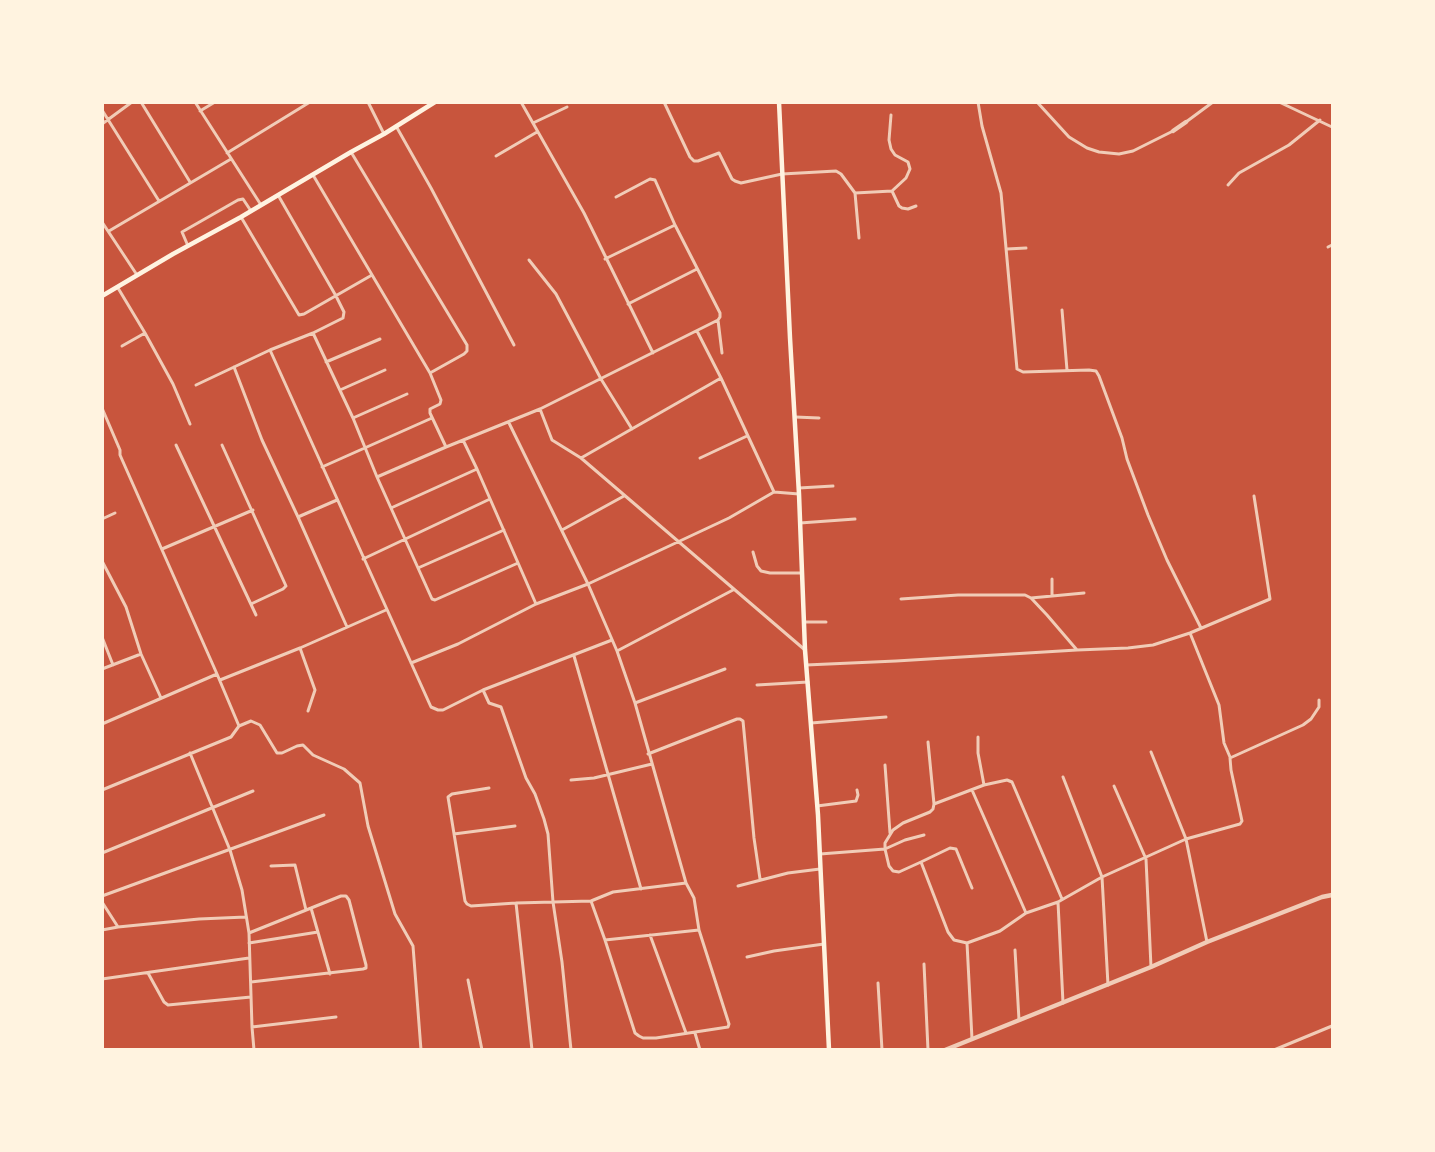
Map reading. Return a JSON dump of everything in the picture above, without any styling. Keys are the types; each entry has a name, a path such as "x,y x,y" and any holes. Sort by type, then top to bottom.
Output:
{"main road":[{"path":"102,296 384,134 434,102"},
{"path":"779,102 799,488 805,650 817,806 829,1050"}],"street":[{"path":"102,124 132,102"},
{"path":"141,102 190,182"},
{"path":"195,102 261,205"},
{"path":"200,111 215,102"},
{"path":"227,153 310,102"},
{"path":"368,102 384,134"},
{"path":"522,102 537,132 584,213 653,353"},
{"path":"664,102 690,157 698,161 719,153 732,179 738,182 782,174 836,171 848,182 855,193 859,238"},
{"path":"978,102 982,126 1001,194 1017,369 1023,372 1096,371 1120,431 1127,459 1148,515 1167,560 1201,628"},
{"path":"1037,102 1069,137 1087,148 1099,152 1119,154 1133,152 1173,131 1213,102"},
{"path":"1279,102 1332,127"},
{"path":"533,123 567,107"},
{"path":"102,110 159,201"},
{"path":"855,193 892,191 906,178 910,169 908,162 895,155 891,149 889,140 891,115"},
{"path":"1228,185 1240,173 1288,145 1320,120"},
{"path":"396,126 514,345"},
{"path":"496,156 537,132"},
{"path":"351,152 467,345 467,351 464,354 430,373"},
{"path":"109,231 231,159"},
{"path":"313,174 430,373 441,400 440,404 429,410 446,447"},
{"path":"616,197 650,179 656,180 675,225 720,313 718,320 722,353"},
{"path":"892,191 899,206 902,208 908,209 916,206"},
{"path":"196,385 270,350 314,333 343,318 344,312 336,296 278,195"},
{"path":"188,246 182,232 238,200 243,199 251,211"},
{"path":"241,217 296,313 302,315 372,275"},
{"path":"102,222 137,275"},
{"path":"605,259 675,225"},
{"path":"1328,247 1332,245"},
{"path":"1007,249 1026,248"},
{"path":"529,260 556,294 601,379 632,429"},
{"path":"628,304 697,269"},
{"path":"118,288 173,384 190,424"},
{"path":"1062,310 1067,370"},
{"path":"377,477 540,409 718,320"},
{"path":"697,331 774,492"},
{"path":"122,346 145,333"},
{"path":"314,333 432,599 435,600 518,563"},
{"path":"326,362 380,339"},
{"path":"270,350 431,707 443,710 483,690 612,640"},
{"path":"234,367 262,440 347,627"},
{"path":"340,390 385,370"},
{"path":"581,458 721,378"},
{"path":"353,418 407,394"},
{"path":"102,408 120,454 239,726"},
{"path":"540,409 552,440 581,458 805,650"},
{"path":"794,417 819,418"},
{"path":"322,467 432,418"},
{"path":"509,423 588,584 617,651 635,703 686,883 694,898 699,930 729,1024 726,1028 656,1038 638,1036 635,1033 605,940 590,901"},
{"path":"700,458 747,436"},
{"path":"463,440 536,604"},
{"path":"176,445 256,615"},
{"path":"222,445 286,586 251,604"},
{"path":"391,508 477,469"},
{"path":"799,488 833,486"},
{"path":"411,663 458,644 536,604 588,584 729,518 774,492 799,494"},
{"path":"562,530 624,496"},
{"path":"806,665 1142,646 1190,633 1270,599 1254,496"},
{"path":"298,517 337,500"},
{"path":"363,559 490,500"},
{"path":"162,549 253,510"},
{"path":"102,519 115,513"},
{"path":"800,522 855,519"},
{"path":"418,568 504,530"},
{"path":"753,552 757,566 761,571 770,573 802,573"},
{"path":"102,561 126,607 141,654 160,698"},
{"path":"1052,579 1052,596"},
{"path":"617,651 733,590"},
{"path":"901,599 1021,595 1031,598 1084,593"},
{"path":"1031,598 1077,650"},
{"path":"220,680 300,648 386,610"},
{"path":"804,622 826,622"},
{"path":"921,862 948,932 954,940 967,944 1006,928 1026,913 1058,902 1102,877 1186,840 1242,822 1229,761 1230,758 1224,743 1219,705 1190,633"},
{"path":"102,638 113,665"},
{"path":"300,648 315,690 308,711"},
{"path":"102,669 141,654"},
{"path":"574,656 640,889"},
{"path":"635,703 724,669"},
{"path":"102,724 217,674"},
{"path":"757,685 808,682"},
{"path":"483,690 489,703 502,707 526,778 535,794 548,834 553,902 562,962 571,1050"},
{"path":"1230,758 1303,725 1319,707 1319,700"},
{"path":"810,723 886,717"},
{"path":"648,754 737,719 743,721 754,838 760,879"},
{"path":"102,790 231,737 239,726 251,721 255,721 266,733 277,753 303,745 313,755 344,769 360,783 368,826 395,914 413,946 421,1050"},
{"path":"978,737 978,753 984,785"},
{"path":"928,742 933,809 903,823 890,834 885,843 889,866 892,871 904,870 950,848 956,849 972,888"},
{"path":"1152,752 1186,840 1207,942"},
{"path":"190,753 230,850 242,890 249,933 254,1050"},
{"path":"571,780 594,778 652,764"},
{"path":"885,765 890,834"},
{"path":"1063,777 1102,877 1108,984"},
{"path":"934,804 984,785 1007,780 1012,782 1062,899"},
{"path":"1114,786 1146,859 1151,967"},
{"path":"489,788 449,796 448,799 465,901 471,906 590,901 613,892 686,883"},
{"path":"817,806 856,801 857,790"},
{"path":"972,790 1026,913"},
{"path":"102,853 253,791"},
{"path":"102,896 324,815"},
{"path":"454,834 515,826"},
{"path":"819,854 885,848 924,835"},
{"path":"271,866 295,865 306,910"},
{"path":"738,886 760,879 820,869"},
{"path":"945,1050 1151,967 1207,942 1322,897 1332,895"},
{"path":"249,933 341,896 346,896 366,968 330,974 251,982"},
{"path":"102,902 118,927"},
{"path":"1058,902 1063,1003"},
{"path":"516,903 532,1050"},
{"path":"312,908 330,974"},
{"path":"102,930 199,919 246,917"},
{"path":"605,940 699,930"},
{"path":"249,943 318,932"},
{"path":"650,935 686,1033"},
{"path":"747,957 824,944"},
{"path":"967,944 972,1039"},
{"path":"1015,950 1019,1021"},
{"path":"102,979 249,958"},
{"path":"924,964 928,1050"},
{"path":"148,973 164,1002 168,1005 251,997"},
{"path":"468,980 482,1050"},
{"path":"878,983 882,1050"},
{"path":"252,1027 336,1017"},
{"path":"1274,1050 1332,1026"},
{"path":"694,1033 700,1050"}]}
